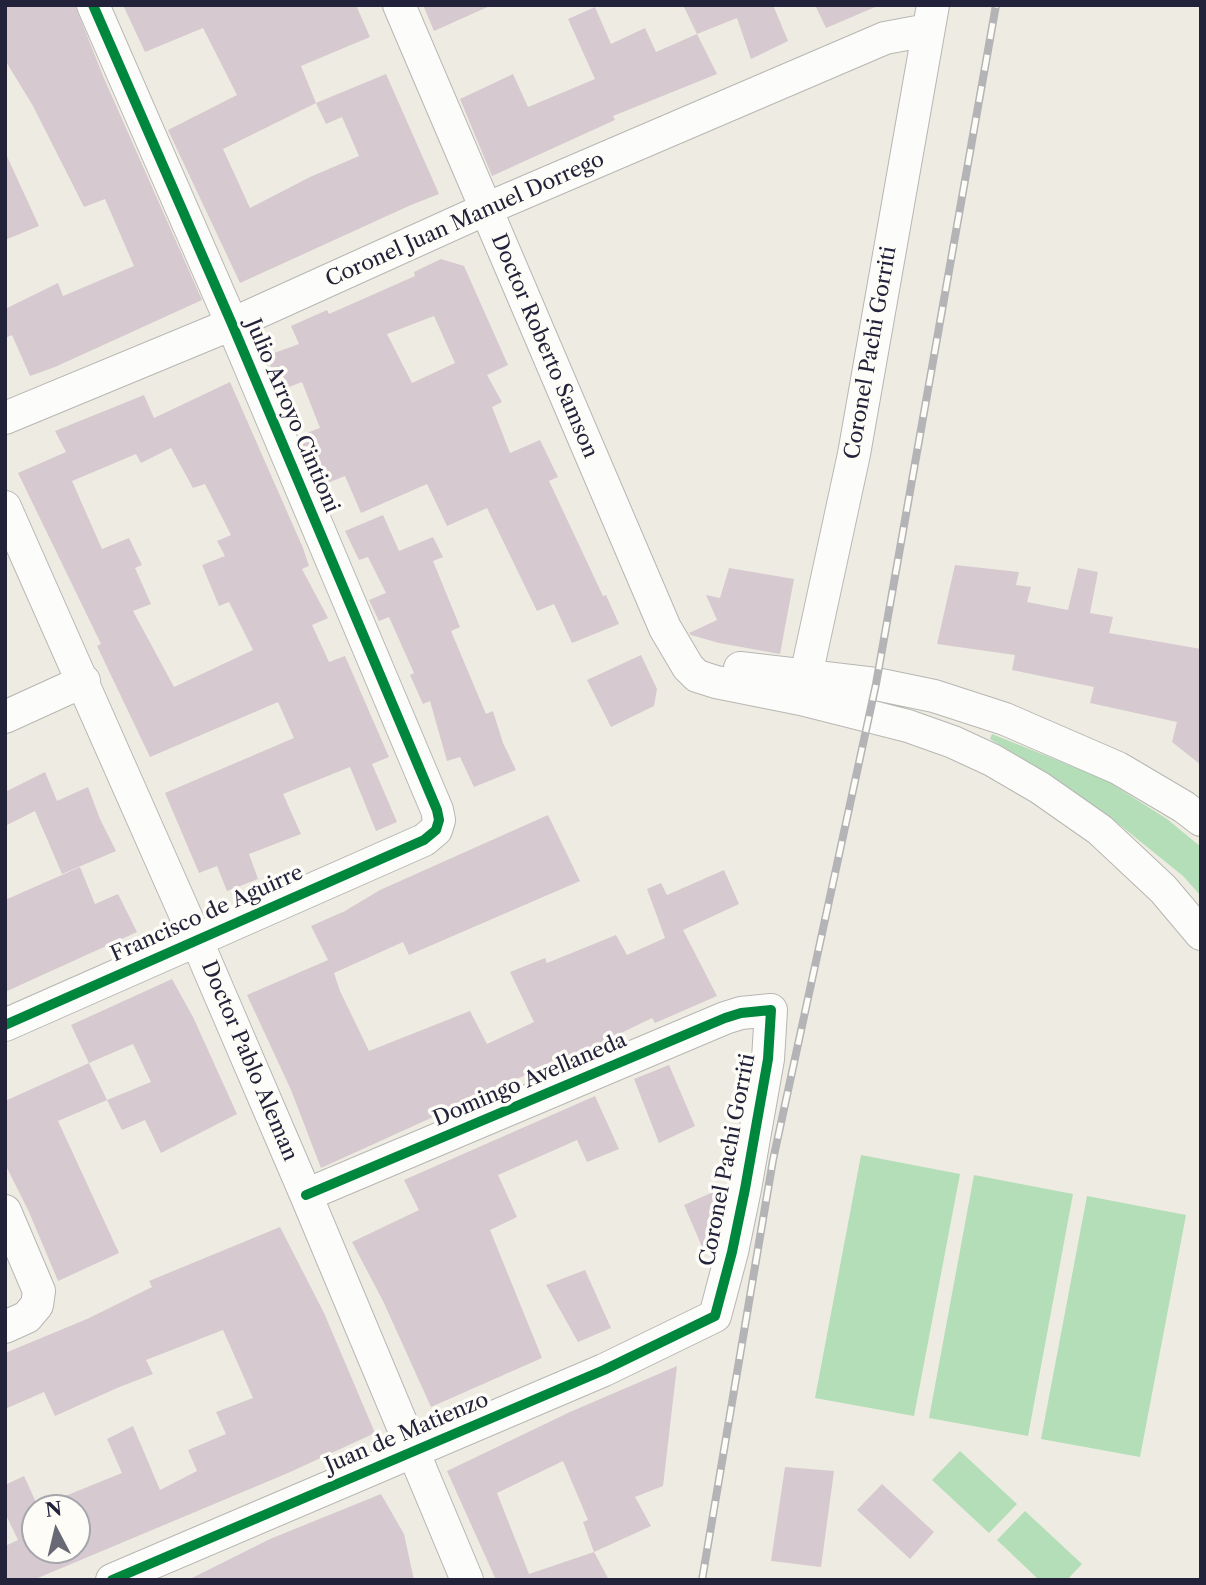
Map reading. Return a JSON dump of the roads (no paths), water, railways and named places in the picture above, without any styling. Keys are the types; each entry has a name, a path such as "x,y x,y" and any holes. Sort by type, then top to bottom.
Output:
{"street":[{"name":"Julio Arroyo Cintioni","path":"93,5 232,324 437,810 439,820 436,830 424,840"},
{"name":"Doctor Roberto Samson","path":"399,5 665,628 688,667 697,676 716,682 804,687 876,684 911,691 1005,719 1118,768 1201,820"},
{"name":"Coronel Juan Manuel Dorrego","path":"5,418 232,324 486,209 930,18"},
{"name":"Coronel Pachi Gorriti","path":"804,687 854,454 930,18"},
{"name":"Doctor Pablo Aleman","path":"5,507 196,939 467,1580"},
{"path":"5,717 83,681"},
{"name":"Doctor Roberto Samson","path":"804,687 953,742 992,760 1040,788 1100,830 1134,860 1201,934"},
{"name":"Francisco de Aguirre","path":"5,1025 424,840"},
{"name":"Coronel Pachi Gorriti","path":"715,1316 746,1189 768,1059 771,1010"},
{"name":"Domingo Avellaneda","path":"306,1195 725,1018 741,1013 771,1010"},
{"path":"5,1211 39,1291 37,1305 27,1317 5,1327"},
{"name":"Juan de Matienzo","path":"111,1580 604,1370 715,1316"},
{"path":"445,1580 453,1548"}],"railway":[{"path":"702,1580 773,1160 876,684 996,5"}]}
